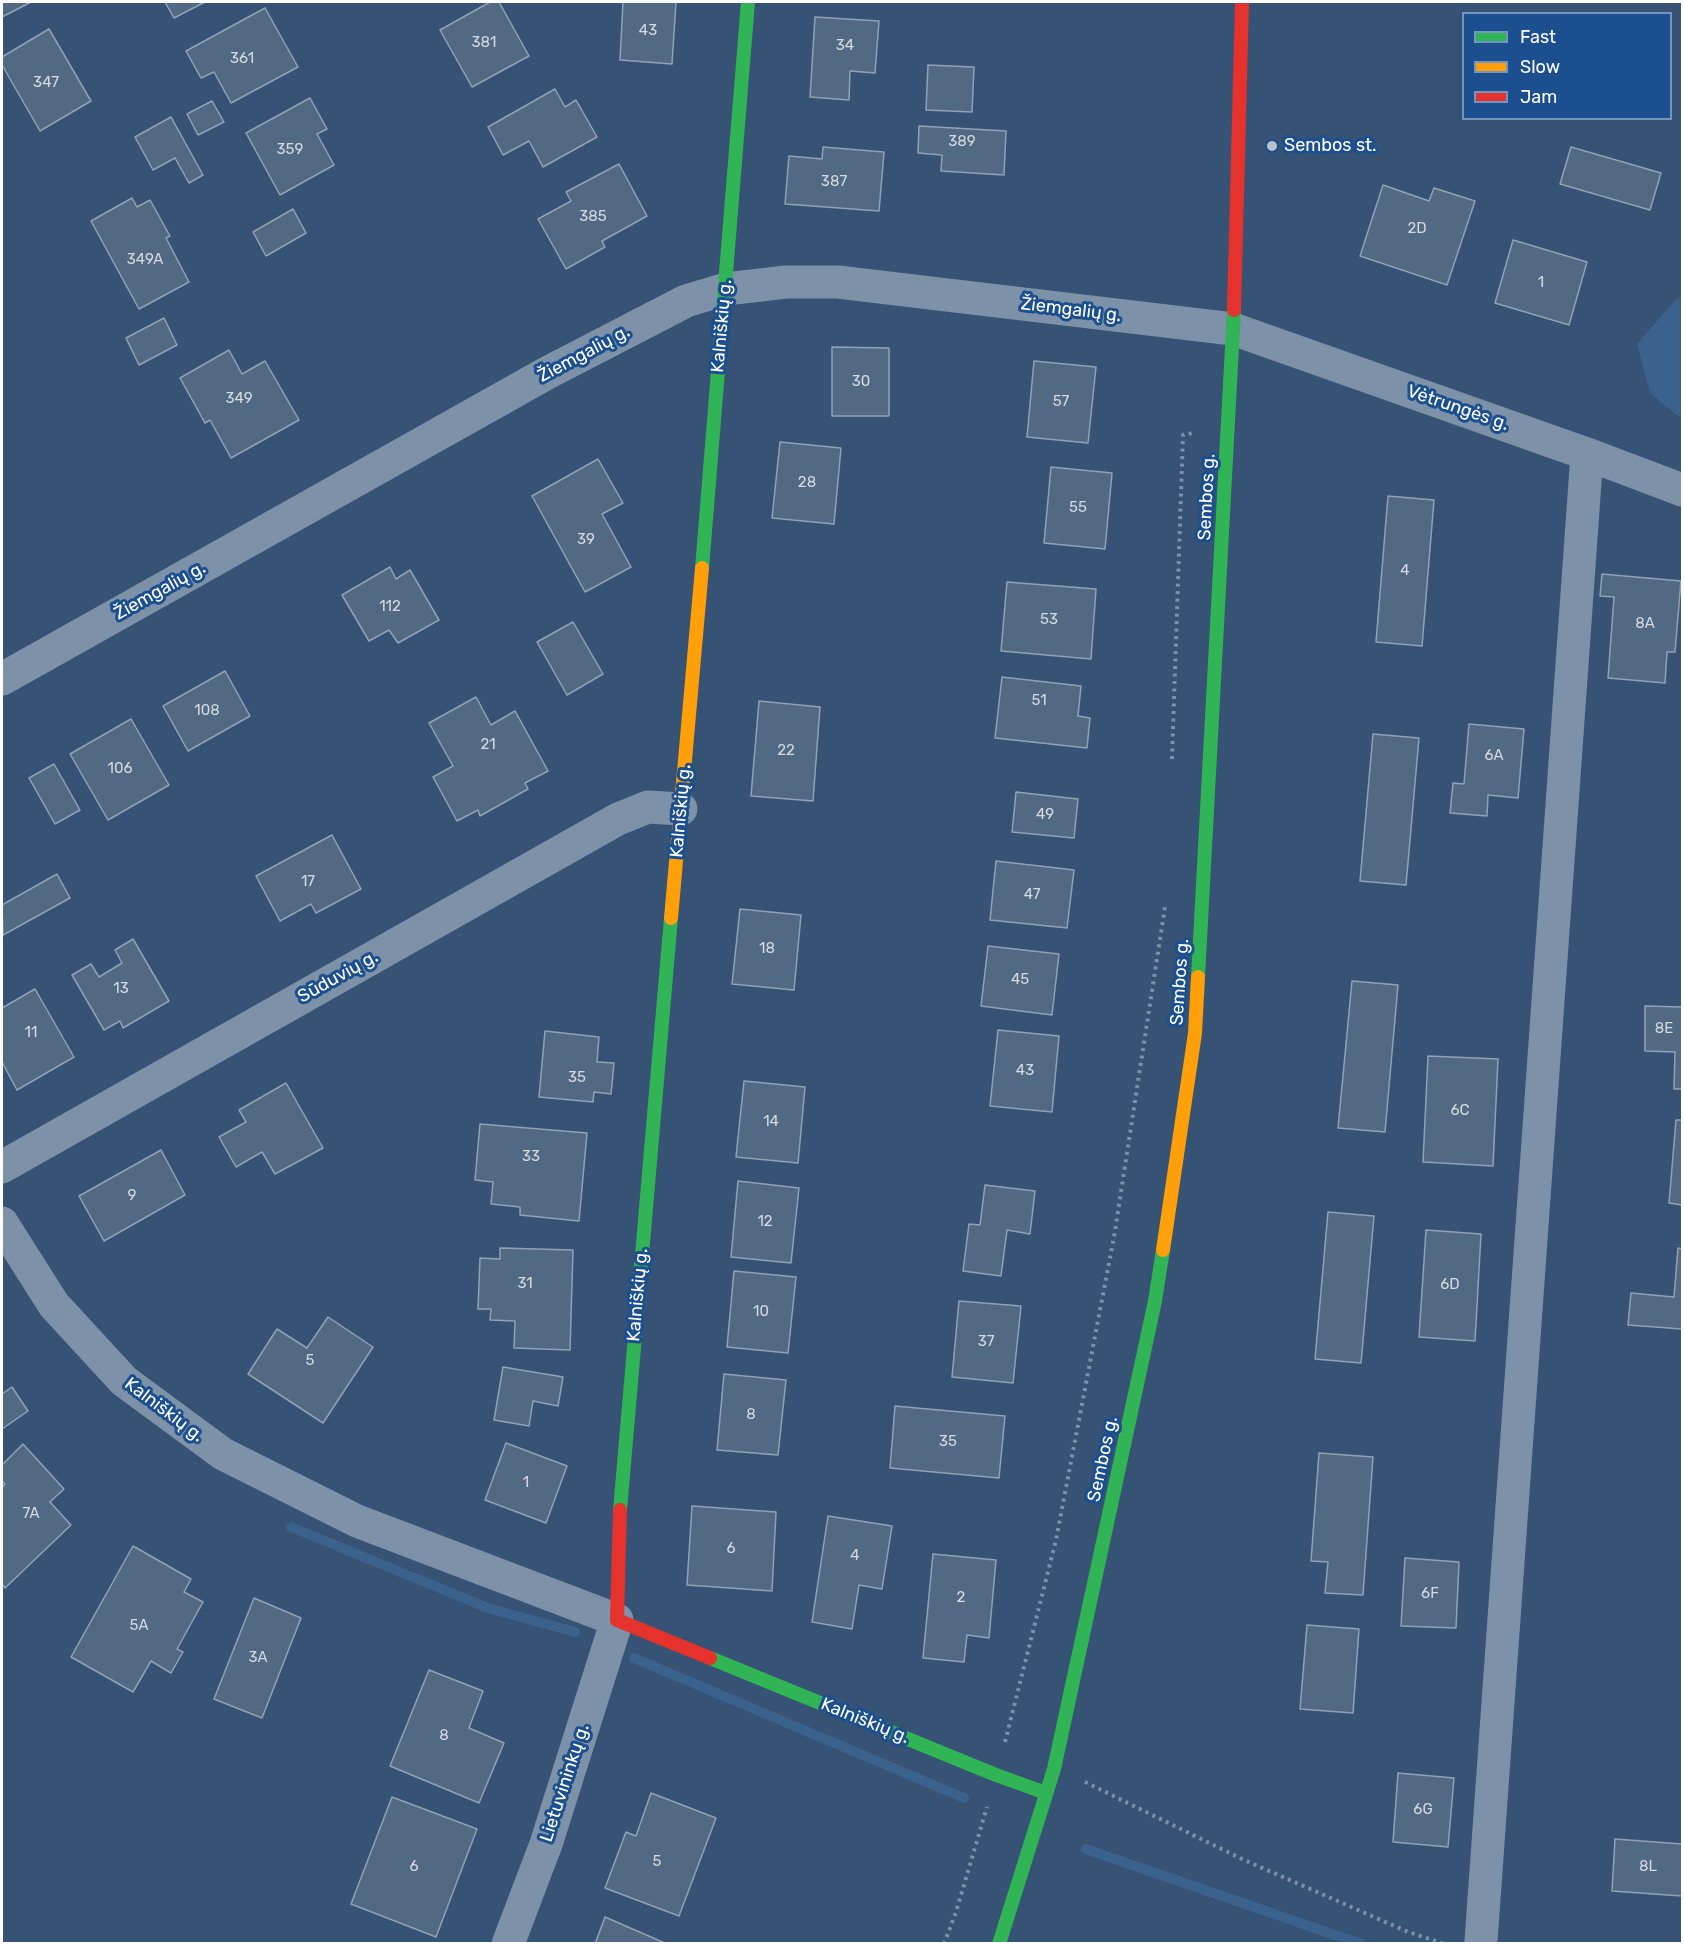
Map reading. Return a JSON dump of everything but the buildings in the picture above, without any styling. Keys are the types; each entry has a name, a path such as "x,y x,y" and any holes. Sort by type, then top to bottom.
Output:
{"street":[{"name":"Kalniškių g.","path":"618,1620 619,1517 726,289 748,2"},
{"name":"Sembos g.","path":"999,1944 1054,1769 1155,1301 1195,1034 1229,426 1242,2"},
{"name":"Žiemgalių g.","path":"2,679 547,373 686,301 726,289 786,282 838,282 1233,329"},
{"name":"Vėtrungės g.","path":"1233,329 1683,490"},
{"path":"1481,1941 1587,454"},
{"name":"Sūduvių g.","path":"2,1167 618,819 648,807 681,808"},
{"name":"Kalniškių g.","path":"2,1223 54,1305 124,1381 223,1454 357,1521 618,1620 996,1775 1047,1793"},
{"name":"Lietuvininkų g.","path":"508,1944 546,1844 618,1620"}],"path":[{"path":"1172,766 1183,435 1229,426"},
{"path":"944,1944 956,1912 996,1775 1058,1528 1114,1237 1167,895"},
{"path":"1054,1769 1093,1785 1242,1859 1406,1931 1444,1944"}],"water":[{"path":"1677,298 1682,298 1682,419 1650,393 1637,344"}],"waterway":[{"path":"291,1527 488,1608 575,1632"},
{"path":"634,1658 964,1798"},
{"path":"1086,1849 1361,1944"}],"traffic: fast":[{"path":"702,568 748,2"},
{"path":"1198,977 1234,310"},
{"path":"620,1510 671,918"},
{"path":"999,1944 1054,1769 1155,1301 1163,1250"},
{"path":"710,1658 996,1775 1046,1793"}],"traffic: slow":[{"path":"671,918 702,568"},
{"path":"1163,1250 1195,1033 1198,977"}],"traffic: jam":[{"path":"1234,310 1242,2"},
{"path":"620,1510 617,1620 710,1658"}],"place":[{"name":"Sembos st.","path":"1272,146"}]}
